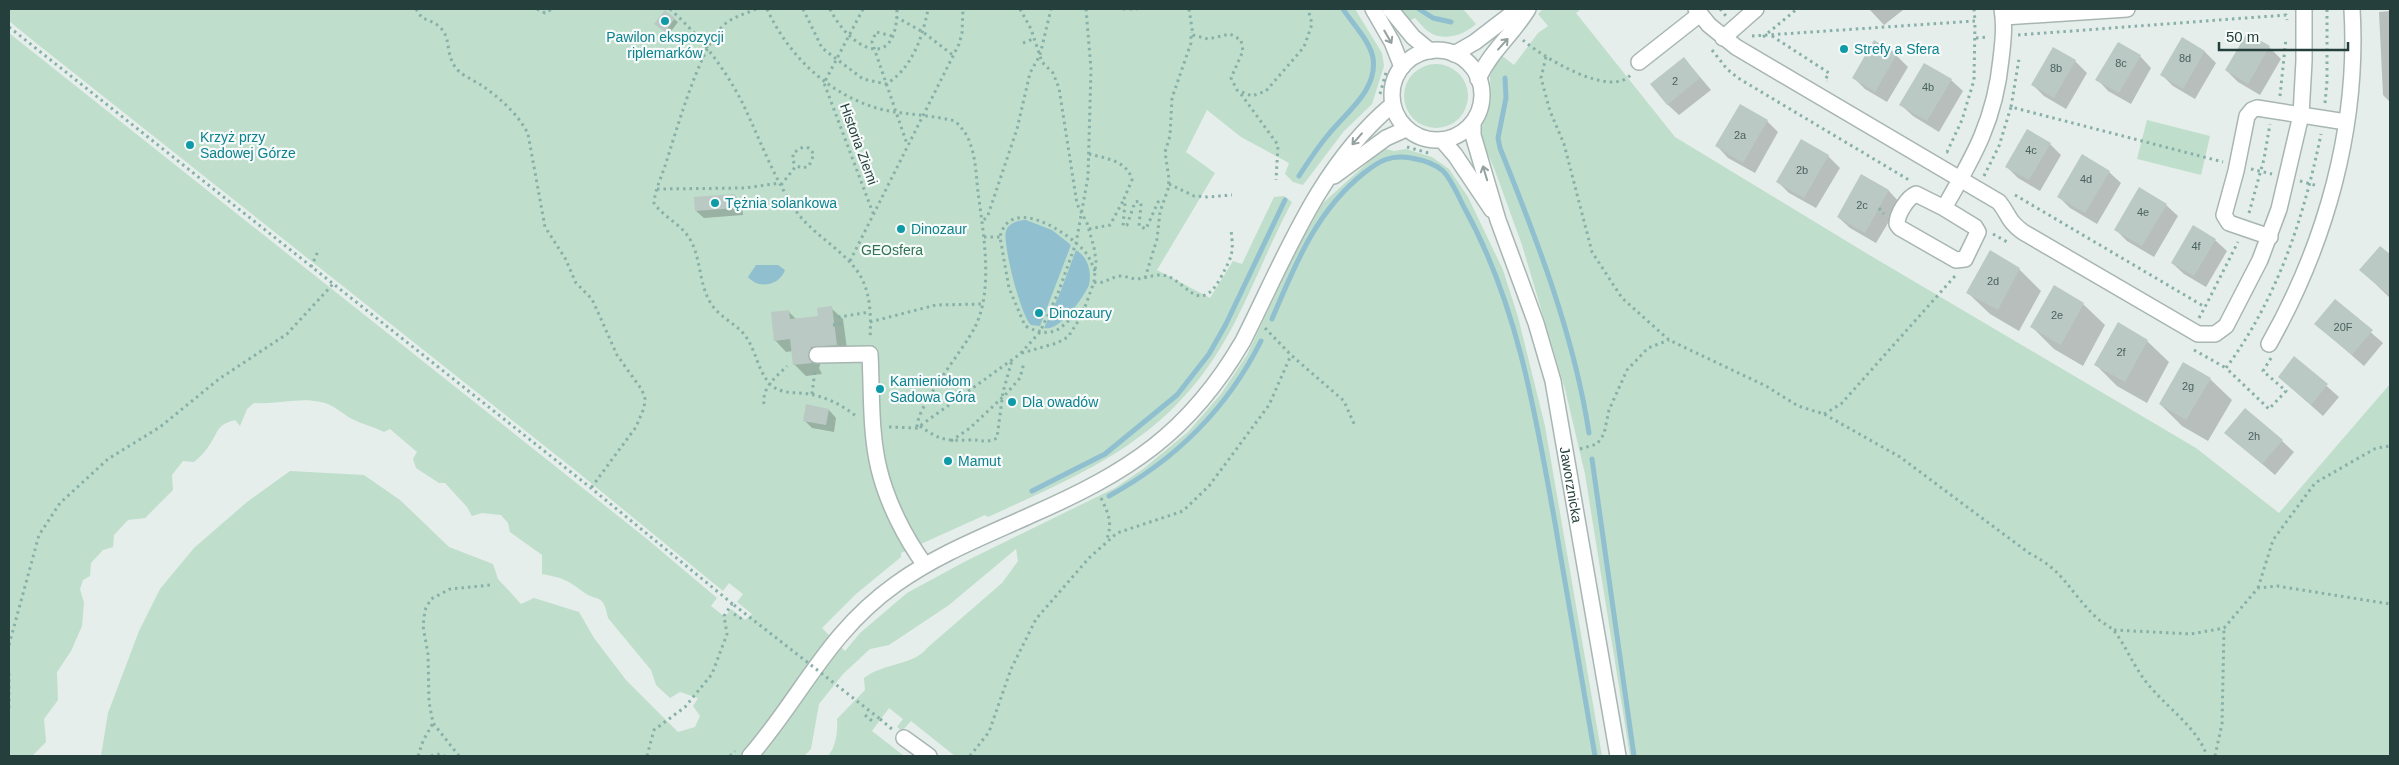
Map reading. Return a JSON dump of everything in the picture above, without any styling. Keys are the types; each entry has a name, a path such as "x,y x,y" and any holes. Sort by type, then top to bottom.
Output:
{"street":[{"path":"1373,9 1392,42 1395,65 1395,78 1391,94 1392,105 1398,119 1406,129 1414,135 1429,140 1442,140 1455,137 1472,123 1478,114 1482,100 1478,79 1470,66 1454,54 1446,51 1430,50 1395,65"},
{"path":"1390,9 1413,37 1430,50"},
{"path":"1454,54 1475,42 1518,9"},
{"path":"1478,79 1483,68 1517,28 1528,9"},
{"path":"1723,38 1756,9"},
{"path":"1944,208 1965,172 1991,115 2000,77 2003,13 2127,9"},
{"path":"1639,62 1698,11 1723,38 1750,56 1965,172 1999,202 2007,211 2010,222 2023,232 2204,335 2215,334 2226,326 2270,237 2288,178 2301,115 2304,9"},
{"path":"2269,344 2306,272 2322,230 2333,190 2346,122 2352,55 2352,9"},
{"path":"750,756 836,638 880,596 926,565 1095,486 1131,465 1188,418 1231,363 1254,321 1297,229 1327,181 1353,143 1372,122 1392,105"},
{"path":"2270,237 2229,224 2224,215 2248,116 2252,110 2257,108 2346,122"},
{"name":"Jaworznicka","path":"1472,123 1473,135 1498,220 1541,339 1553,381 1618,756"},
{"path":"1327,181 1386,138 1406,129"},
{"name":"Jaworznicka","path":"1442,140 1455,155 1498,220"},
{"path":"1916,194 1944,208 1975,227 1978,232 1965,259 1962,261 1956,260 1897,224 1897,218 1910,197 1916,194"},
{"path":"817,355 870,354 873,424 878,468 886,494 916,552 926,565"},
{"path":"904,738 929,756"}],"path":[{"path":"416,9 422,18 434,22 441,29 449,42 451,59 457,70 488,89 523,123 528,134 546,227 576,283 592,299 617,355 642,390 645,399 644,408 636,427 592,488"},
{"path":"537,9 545,13 552,9"},
{"path":"670,9 708,50 724,72 741,101 780,184 795,209 812,229 850,261 862,279 870,312 870,354"},
{"path":"756,9 732,18 720,28 708,50 676,132 654,203 659,210 680,227 690,240 699,262 702,283 710,302 718,312 743,333 770,383 779,390 812,394 836,402 864,422 918,427 940,439 950,442 970,440 984,442 997,438 1002,398 1013,359"},
{"path":"766,9 786,44 824,83 871,106 896,112 955,121 964,131 975,158 984,238 982,304 974,329 926,404 916,422 918,427"},
{"path":"803,9 818,43 863,79 886,84"},
{"path":"830,9 850,37 868,49 875,51 884,47 892,36 897,9"},
{"path":"824,83 838,60 863,9"},
{"path":"886,84 902,71 923,32 928,9"},
{"path":"850,261 907,145 954,56 962,33 963,9"},
{"path":"1020,9 1029,23 1042,62 1053,73 1059,88 1077,204 1083,213 1089,229 1096,261 1094,282 1085,308 1079,322 1068,337 1057,343 1020,354"},
{"path":"983,221 988,215 1010,153 1030,72 1040,55 1051,9"},
{"path":"918,427 1020,354 1040,332 1058,293 1076,243 1083,213 1089,154 1090,70 1086,9"},
{"path":"1123,9 1137,9"},
{"path":"1145,278 1157,239 1160,212 1168,184 1164,152 1170,136 1172,98 1191,42 1189,9"},
{"path":"1241,93 1252,96 1266,91 1304,47 1312,24 1308,9"},
{"path":"1763,37 1797,9"},
{"path":"1947,152 1962,120 1974,80 1976,38 1974,9"},
{"path":"2286,9 2287,23"},
{"path":"2269,344 2276,349 2263,371 2286,390 2269,409 2226,368 2244,344 2285,262 2310,184 2323,119 2327,81 2327,9"},
{"path":"1976,38 2286,15"},
{"path":"896,17 923,32 954,56"},
{"path":"1833,85 1824,80 1828,73 1772,36 1975,21"},
{"path":"9,27 592,488 733,605 880,719"},
{"path":"2007,191 2205,307 2243,228 2261,171 2275,96 2281,96 2287,31"},
{"path":"892,36 880,32 873,34 872,42 907,145"},
{"path":"1191,32 1203,39 1230,34 1241,40 1243,51 1231,78 1234,87 1241,93 1278,145 1276,180"},
{"path":"1520,38 1546,57 1592,78 1612,84 1628,78 1639,62"},
{"path":"1023,43 1034,39"},
{"path":"1711,49 1727,69 1738,78 1910,178 1905,186"},
{"path":"1546,57 1541,78 1550,111 1564,144 1592,252 1622,298 1670,340 1766,386 1798,406 1824,414 1900,457 2029,553 2048,563 2064,577 2097,618 2114,630 2138,672 2189,728 2204,747 2207,756"},
{"path":"1377,103 1395,65"},
{"name":"Historia Ziemi","path":"824,83 873,213"},
{"path":"1985,176 1999,146 2011,108 2333,190"},
{"path":"803,146 808,148 814,154 813,160 809,166 803,168 796,166 793,161 793,153 803,146"},
{"path":"1404,146 1439,157"},
{"path":"1939,148 1947,152 1965,172 1985,176 1990,181"},
{"path":"1089,154 1115,161 1130,174 1132,180 1110,225 1089,229"},
{"path":"657,189 745,188 780,184 796,166"},
{"path":"1168,184 1194,196 1232,195"},
{"path":"1123,201 1125,203 1123,226 1128,225 1135,202 1139,201 1141,204 1139,226 1146,230 1158,202 1164,201"},
{"path":"1879,208 1887,218 1892,210"},
{"path":"1085,308 1057,330 1049,333 1040,332 1025,326 1008,282 1000,237 1005,224 1011,219 1025,217 1050,226 1076,243 1091,260 1095,271"},
{"path":"1094,282 1103,282 1121,276 1145,278 1160,275 1173,280 1196,296 1205,296 1214,290 1234,252 1231,230"},
{"path":"984,238 1000,237"},
{"path":"311,267 319,249"},
{"path":"1824,414 1841,404 1896,340 1945,289 1962,261"},
{"path":"9,645 39,535 60,503 108,459 160,427 219,379 287,334 333,284"},
{"path":"870,322 936,305 982,304"},
{"path":"834,325 840,324 839,317 870,312"},
{"path":"1254,321 1268,330 1291,355 1344,401 1354,426"},
{"path":"1566,454 1596,444 1604,434 1609,410 1627,370 1648,348 1670,340"},
{"path":"812,394 817,355"},
{"path":"970,756 989,732 1011,669 1036,619 1089,558 1117,533 1183,511 1209,486 1269,405 1291,355"},
{"path":"950,442 970,428 1002,398 1020,378 1024,364"},
{"path":"764,404 763,396 770,383 787,366"},
{"path":"2215,756 2222,724 2224,628 2258,588 2273,540 2315,483 2376,448 2390,446"},
{"path":"1095,486 1110,518 1111,529 1105,544"},
{"path":"459,756 433,723 429,702 428,654 423,626 425,610 431,599 450,589 491,585"},
{"path":"2258,588 2277,586 2390,604"},
{"path":"648,756 654,730 685,706 712,674 727,634 724,616 733,605"},
{"path":"734,614 742,619"},
{"path":"2114,630 2191,634 2224,628"},
{"path":"9,673 9,708"},
{"path":"865,715 872,721"},
{"path":"418,756 423,741 433,723"},
{"path":"430,756 438,754 445,756"}],"green space":[{"name":"GEOsfera","path":"9,9 1355,9 1382,53 1384,66 1372,104 1344,131 1303,185 1293,182 1285,174 1289,163 1241,137 1207,110 1186,152 1215,173 1157,270 1210,298 1233,261 1242,264 1274,197 1284,196 1292,202 1235,322 1212,361 1187,394 1160,421 1130,444 1098,463 988,517 985,515 901,553 901,557 856,594 822,628 845,651 860,633 907,593 966,561 1115,488 1143,469 1188,432 1221,394 1247,355 1298,247 1323,203 1385,149 1394,151 1406,149 1432,157 1449,169 1468,197 1503,270 1518,317 1545,426 1602,756 955,756 911,721 902,731 897,727 903,719 889,708 872,731 904,756 828,756 836,739 837,719 865,690 864,678 880,669 907,661 922,654 1002,583 1018,561 1016,549 949,605 889,645 870,649 843,674 819,704 811,749 804,756 101,756 108,713 139,631 160,589 194,548 247,502 290,471 364,475 400,500 449,547 493,564 498,579 521,604 534,598 579,612 594,638 626,680 678,732 695,727 700,716 693,706 698,698 680,692 670,698 656,685 651,670 608,618 602,601 564,580 542,574 542,555 510,532 508,523 501,515 482,513 472,516 467,507 445,483 439,483 416,468 413,459 417,452 390,429 384,432 352,419 329,405 304,400 254,403 247,409 240,426 235,420 221,426 203,454 194,462 183,461 172,475 173,490 145,518 128,520 114,535 113,547 103,550 91,563 90,576 83,580 80,589 84,603 82,626 71,651 57,672 58,700 44,719 46,742 32,756 9,756 9,33 647,539 717,598 711,606 725,617 731,609 745,620 752,614 737,602 743,594 729,583 723,591 575,470 9,21"},
{"path":"1396,9 1463,9 1476,24 1460,34 1441,37 1429,32 1415,18 1407,22"},
{"path":"1543,9 1581,9 1576,13 1675,137 1866,253 2196,448 2279,513 2390,384 2390,756 1630,756 1585,474 1565,389 1522,245 1494,168 1479,134 1491,101 1490,76 1501,55 1514,65 1538,33 1548,26 1538,14"},
{"path":"1436,64 1454,70 1462,78 1468,96 1462,114 1454,122 1436,128 1418,122 1410,114 1404,96 1410,78 1418,70"},
{"path":"2147,120 2210,136 2201,175 2137,159"}],"water":[{"path":"1026,220 1052,230 1071,245 1040,326 1031,325 1022,308 1007,249 1007,228 1014,222"},
{"path":"1076,250 1084,257 1088,265 1089,285 1082,298 1064,320 1050,328 1044,328 1060,293"},
{"path":"756,265 778,265 785,270 779,279 774,282 758,284 748,277"}],"building":[{"name":"Pawilon ekspozycji riplemarków","path":"665,10 675,18 665,32 654,24"},
{"path":"2247,33 2270,46 2248,84 2225,70"},
{"path":"2182,37 2205,51 2183,89 2160,75"},
{"path":"1874,40 1897,54 1875,92 1852,78"},
{"path":"2118,42 2141,55 2119,93 2095,80"},
{"path":"2053,47 2076,60 2054,98 2031,85"},
{"path":"1684,57 1700,78 1667,105 1650,84"},
{"path":"1924,63 1952,79 1927,121 1899,105"},
{"path":"1740,104 1768,120 1743,163 1715,146"},
{"path":"2027,129 2051,143 2029,180 2005,167"},
{"path":"1801,139 1829,155 1804,198 1776,182"},
{"path":"2082,154 2110,171 2085,213 2057,197"},
{"path":"1861,174 1889,190 1865,233 1837,217"},
{"path":"2139,187 2167,204 2142,246 2114,230"},
{"name":"Tężnia solankowa","path":"734,194 736,208 695,211 694,197"},
{"path":"2193,225 2216,239 2194,276 2171,263"},
{"path":"2380,246 2390,254 2390,296 2359,270"},
{"path":"1990,250 2020,268 1998,310 1966,293"},
{"path":"2054,285 2084,303 2061,345 2030,327"},
{"path":"2335,299 2373,330 2352,355 2314,324"},
{"path":"832,306 837,345 811,347 808,356 812,363 793,365 790,339 774,341 771,312 789,310 790,319 818,316 817,308"},
{"path":"2118,322 2148,340 2125,382 2094,365"},
{"path":"2294,356 2328,384 2311,405 2278,377"},
{"path":"2183,362 2211,378 2186,420 2159,404"},
{"path":"806,404 829,409 826,425 803,421"},
{"path":"2245,408 2283,440 2262,464 2224,433"}],"waterway":[{"path":"1299,176 1324,140 1359,101 1370,81 1373,70 1373,58 1368,45 1343,9"},
{"path":"1419,9 1433,18 1451,22"},
{"path":"1505,78 1506,98 1498,138 1500,148 1553,288 1574,360 1589,433"},
{"path":"1272,319 1289,279 1320,222 1347,188 1364,173 1375,165 1397,157 1420,160 1432,164 1443,171 1455,189 1499,284 1523,362 1548,483 1595,756"},
{"path":"1032,491 1105,454 1177,395 1209,354 1226,324 1285,200"},
{"path":"1109,496 1156,466 1197,430 1232,389 1261,341"},
{"path":"1592,459 1634,756"}],"place":[{"name":"Pawilon ekspozycji riplemarków","path":"665,21"},
{"name":"Strefy a Sfera","path":"1844,49"},
{"name":"Krzyż przy Sadowej Górze","path":"190,145"},
{"name":"Tężnia solankowa","path":"715,203"},
{"name":"Dinozaur","path":"901,229"},
{"name":"Dinozaury","path":"1039,313"},
{"name":"Kamieniołom Sadowa Góra","path":"880,389"},
{"name":"Dla owadów","path":"1012,402"},
{"name":"Mamut","path":"948,461"}]}
